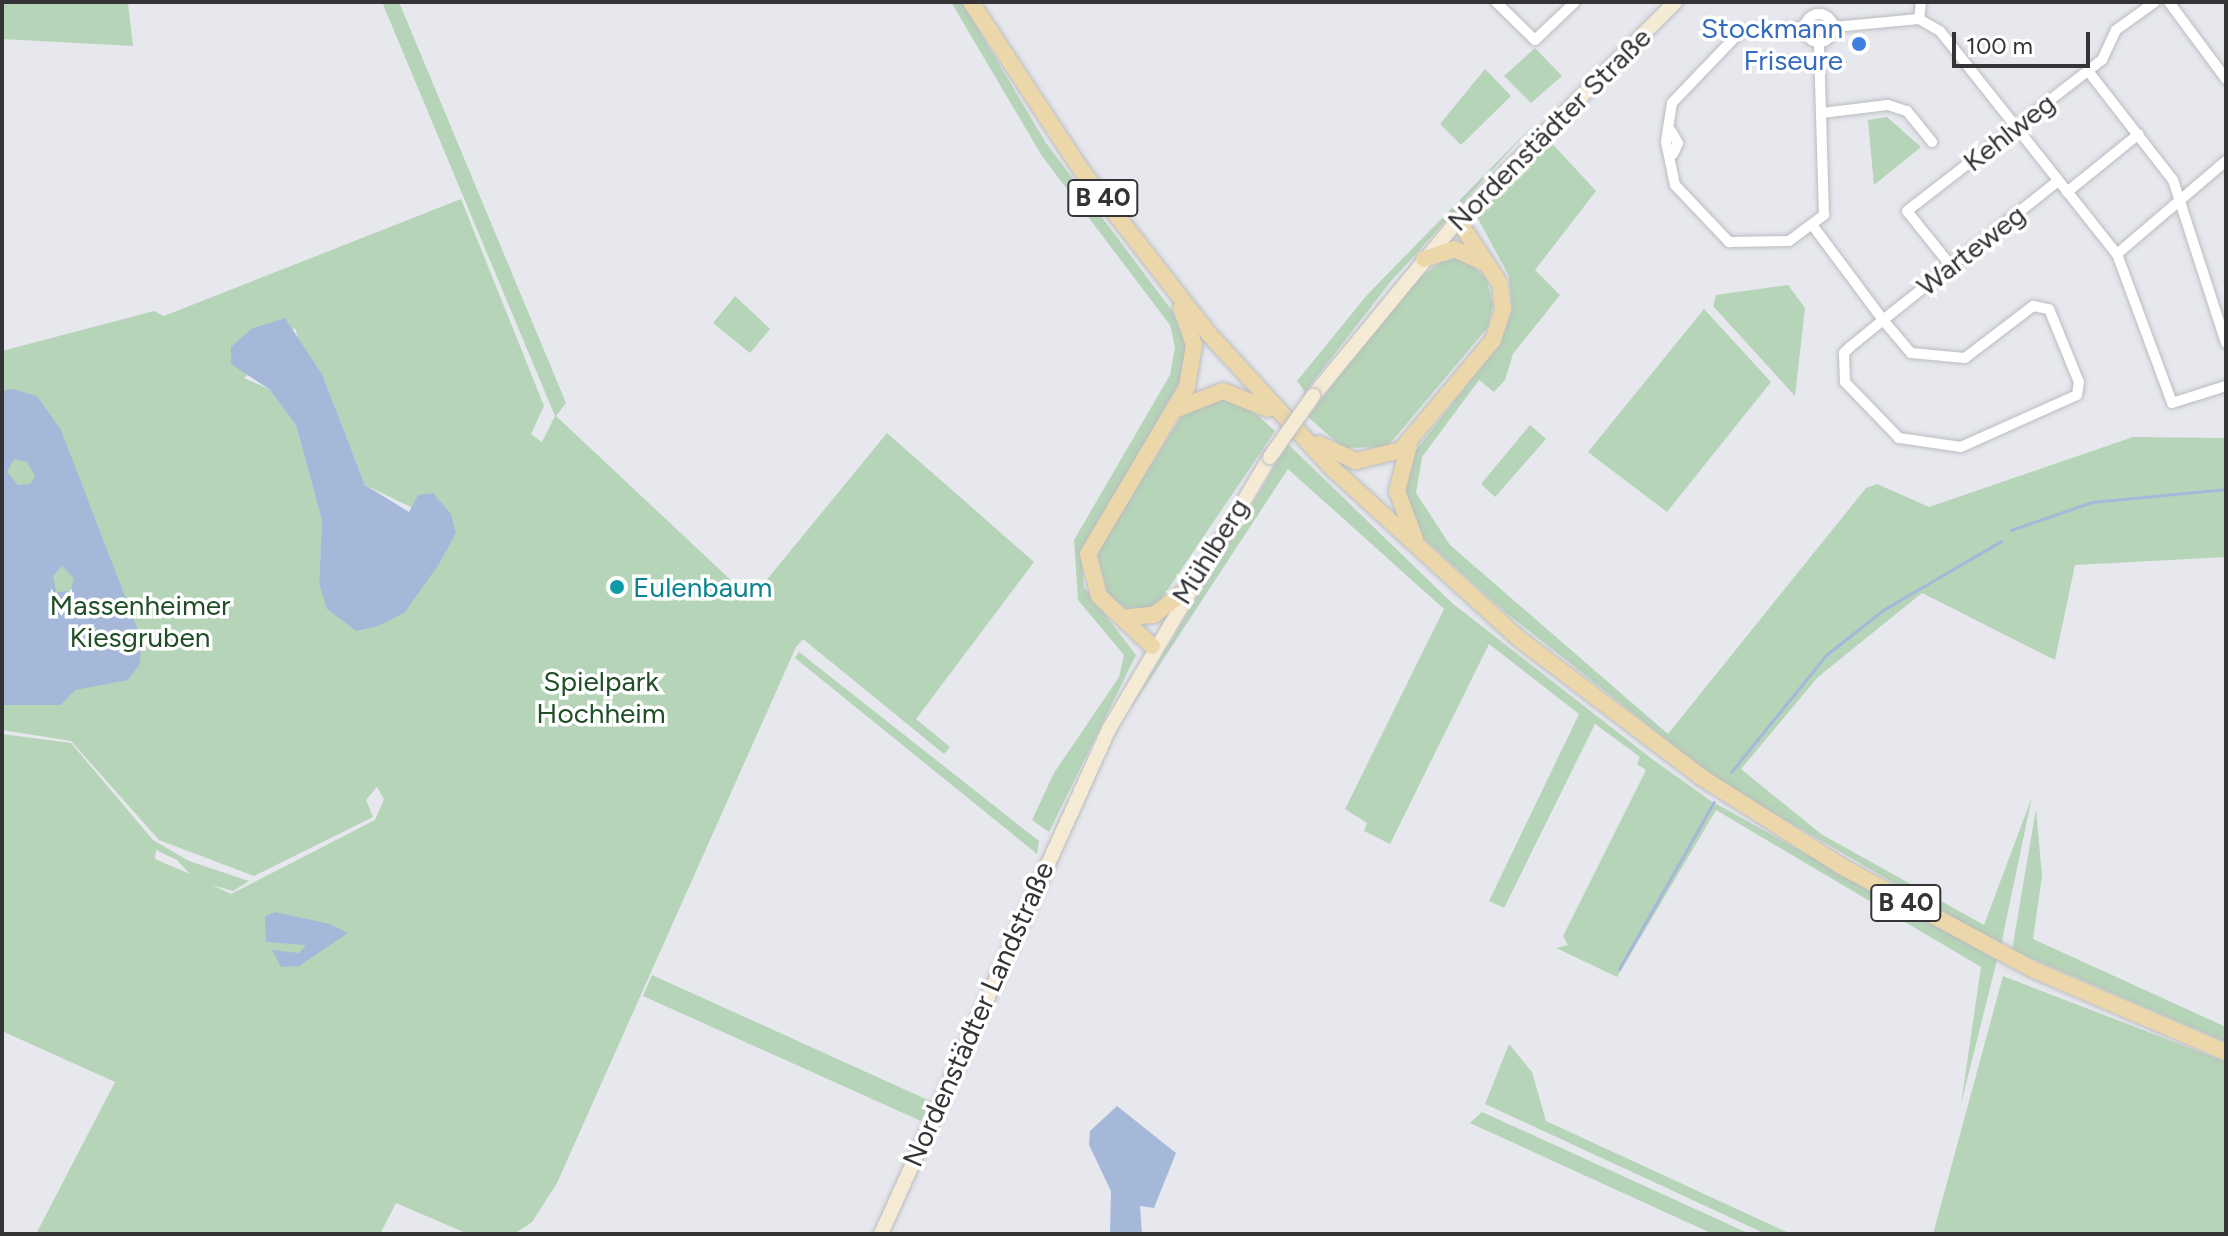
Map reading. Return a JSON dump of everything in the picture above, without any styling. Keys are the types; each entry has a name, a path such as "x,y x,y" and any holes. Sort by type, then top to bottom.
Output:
{"main road":[{"name":"B 40","path":"971,2 1082,171 1209,334 1301,436 1429,561 1610,712 1796,839 1988,947 2226,1052"},
{"name":"Nordenstädter Straße","path":"1313,396 1456,223 1675,2"},
{"path":"1456,223 1474,255 1490,267"},
{"path":"1429,561 1398,502 1399,469 1414,439 1497,333 1503,301 1490,267 1456,223"},
{"path":"1424,259 1448,249 1474,255"},
{"path":"1152,646 1111,610 1090,579 1090,546 1171,417 1194,359 1175,292"},
{"path":"1171,417 1197,396 1231,391 1256,400 1301,436"},
{"name":"Mühlberg","path":"1077,795 1152,646 1270,457 1313,396"},
{"path":"1285,419 1356,461 1388,457 1414,439"},
{"path":"1129,617 1154,615 1186,590"},
{"path":"1111,610 1129,617 1146,629 1152,646"},
{"name":"Nordenstädter Landstraße","path":"881,1234 1077,795"}],"street":[{"path":"1496,2 1535,40 1575,2"},
{"path":"1919,19 1921,2"},
{"name":"Kehlweg","path":"1951,266 1907,211 2088,71 2116,30 2155,2"},
{"path":"2169,2 2226,79"},
{"path":"1805,27 1819,42 1826,203 1813,226 1789,241 1729,242 1678,189 1673,154 1666,142 1671,131 1675,96 1740,32 1805,27 1820,8 1834,27"},
{"path":"1819,42 1834,27 1919,19 1940,31 2117,254 2172,403 2226,386"},
{"path":"2088,71 2139,134 2182,204 2226,343"},
{"path":"1822,113 1888,105 1907,111 1932,142"},
{"path":"2067,192 2139,134"},
{"path":"2117,254 2182,204 2226,161"},
{"name":"Warteweg","path":"1883,320 2058,181"},
{"path":"1813,226 1911,353 1958,359 2028,308 2045,305 2079,391 1961,447 1903,440 1842,374 1844,353 1883,320"}],"green space":[{"path":"2,2 128,3 133,46 2,39"},
{"path":"382,2 399,2 566,403 556,416 751,599 887,433 1034,562 916,719 950,747 944,754 803,639 796,647 557,1183 532,1222 514,1234 468,1234 396,1203 380,1234 36,1234 115,1082 2,1031 2,734 71,743 153,840 189,861 249,881 233,891 212,885 231,894 375,820 384,799 377,787 366,800 373,817 254,876 159,840 71,741 2,730 2,351 154,311 164,316 461,199 544,406 531,434 542,442 555,416","holes":["295,328 302,352 323,376 365,485 415,509 319,583 322,521 296,425 269,389 244,378","156,850 177,860 190,874 155,859"]},
{"path":"951,2 962,2 1046,143 1173,312 1186,346 1181,380 1081,551 1084,587 1136,655 1049,832 1032,820 1054,773 1119,677 1124,655 1078,600 1074,540 1170,375 1175,347 1170,325 1042,156"},
{"path":"1535,48 1562,76 1531,103 1504,76"},
{"path":"1485,69 1511,96 1461,145 1440,124"},
{"path":"1887,117 1921,147 1874,185 1868,120"},
{"path":"1534,124 1391,281 1305,392 1297,381 1367,295"},
{"path":"1548,139 1596,191 1535,270 1560,295 1513,354 1505,380 1494,392 1479,380 1422,457 1416,493 1450,545 1668,734 1866,488 1877,484 1929,507 2133,437 2226,438 2226,557 2075,565 2055,660 1922,593 1818,677 1741,769 1821,834 1984,925 2032,797 2001,945 1720,782 1505,612 1422,537 1402,496 1416,450 1499,344 1512,310 1509,276 1477,217"},
{"path":"1462,257 1486,278 1493,304 1488,327 1387,447 1343,448 1308,417 1408,286 1439,263"},
{"path":"1788,285 1805,308 1795,396 1713,306 1716,295"},
{"path":"735,296 770,329 750,353 713,323"},
{"path":"1704,309 1771,382 1667,512 1588,452"},
{"path":"1220,399 1246,405 1275,431 1160,601 1149,612 1129,611 1107,594 1097,552 1182,415"},
{"path":"1530,425 1546,439 1495,497 1481,484"},
{"path":"1288,444 1452,603 1652,759 1711,801 1997,960 1961,1104 1981,967 1716,810 1617,977 1556,948 1568,945 1563,936 1646,770 1637,764 1640,757 1595,724 1504,908 1489,901 1579,714 1489,644 1390,844 1364,831 1367,823 1345,809 1444,609 1288,469 1130,710"},
{"path":"799,652 1039,841 1037,854 795,658"},
{"path":"2036,809 2042,876 2033,939 2226,1027 2226,1042 2012,950"},
{"path":"652,975 930,1101 921,1121 643,996"},
{"path":"2003,976 2226,1062 2226,1234 1933,1234"},
{"path":"1509,1044 1532,1072 1546,1121 1791,1234 1766,1234 1485,1104"},
{"path":"1482,1112 1750,1234 1713,1234 1470,1123"}],"water":[{"path":"285,318 323,376 365,485 409,512 418,495 433,493 451,514 456,533 439,564 404,613 378,626 356,631 327,609 319,583 322,521 296,425 269,389 231,364 231,347 251,329"},
{"path":"13,389 37,396 61,430 141,638 140,664 128,680 75,690 61,705 2,705 2,391","holes":["14,459 27,462 35,476 30,484 18,485 7,472","62,566 74,578 70,591 56,592 53,576"]},
{"path":"275,912 330,924 348,933 299,966 281,967 272,950 299,953 306,945 266,942 265,916"},
{"path":"1117,1106 1176,1153 1154,1208 1140,1206 1142,1234 1110,1234 1111,1191 1089,1145 1090,1131"}],"waterway":[{"path":"2011,530 2092,502 2226,489"},
{"path":"1731,772 1826,655 1883,610 2001,541"},
{"path":"1619,969 1714,802"}],"place":[{"name":"Stockmann Friseure","path":"1859,44"},
{"name":"Eulenbaum","path":"617,587"}],"park label":[{"name":"Massenheimer Kiesgruben","path":"140,621"},
{"name":"Spielpark Hochheim","path":"601,697"}]}
